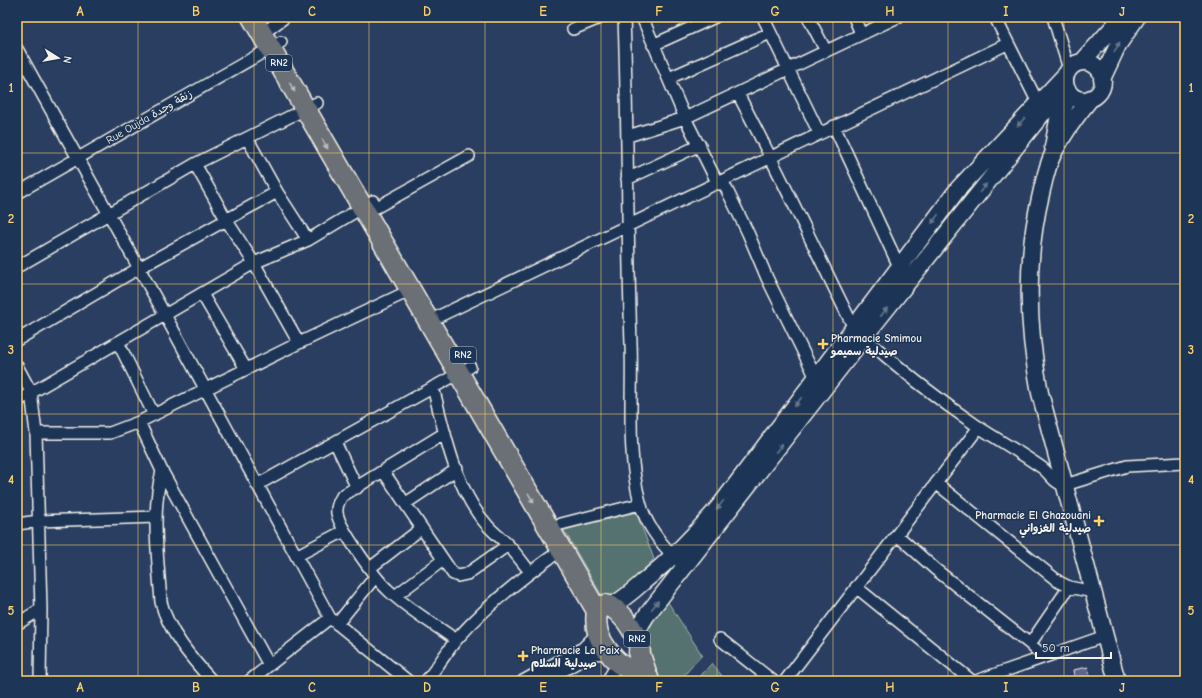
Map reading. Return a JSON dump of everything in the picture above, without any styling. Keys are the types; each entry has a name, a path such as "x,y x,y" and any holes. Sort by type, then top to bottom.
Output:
{"highway":[{"name":"RN2","path":"270,29 312,107 371,205 435,318 561,524 606,608 598,633 629,672 637,663 638,645 628,623 606,608 560,550 465,369"},
{"name":"RN2","path":"371,205 411,290 435,318"}],"street":[{"path":"573,29 602,17"},
{"path":"624,17 628,136 627,179 633,455 640,504 652,531 673,556 685,567"},
{"path":"642,17 685,118 748,233 767,278 821,382"},
{"path":"653,45 715,17"},
{"path":"763,17 820,133"},
{"path":"808,17 826,51"},
{"path":"854,17 861,34"},
{"path":"628,136 685,118 898,17"},
{"path":"995,17 1008,44 1050,106 1055,133 1053,155 1040,200 1034,231 1029,301 1031,339 1040,393 1094,592 1116,681"},
{"path":"1052,17 1073,68"},
{"path":"1050,106 1073,68 1122,17"},
{"path":"1053,155 1070,126 1090,98 1101,89 1102,80 1118,45 1137,17"},
{"name":"Rue Oujda زنقة وجدة","path":"17,193 78,159 270,29"},
{"path":"669,78 770,33"},
{"path":"435,318 721,183 834,126 1008,44"},
{"path":"17,48 333,621 408,681"},
{"path":"1073,68 1096,67 1102,80"},
{"path":"1073,68 1065,83 1069,93 1077,99 1090,98"},
{"path":"638,645 643,621 685,567 756,468 906,271 958,189 996,150 1050,106 1069,93"},
{"path":"738,94 772,158 818,258 859,332 922,385 979,427 1043,468 1057,482 1065,485 1127,466 1185,463"},
{"path":"17,267 195,164 312,107"},
{"path":"834,126 896,260 906,271"},
{"path":"248,138 277,192 308,240"},
{"path":"627,179 700,145"},
{"path":"17,401 254,263 308,240 371,205 470,156"},
{"path":"195,164 227,221 254,263 299,343"},
{"path":"17,340 139,268 227,221 277,192"},
{"path":"36,433 110,433 139,422 299,343 411,290"},
{"path":"202,294 246,369"},
{"path":"118,342 154,415"},
{"path":"17,366 31,392 36,433 41,609 40,681"},
{"path":"257,485 465,369"},
{"path":"433,387 445,433 470,501 486,525 508,545 530,572"},
{"path":"139,422 162,471 269,665"},
{"path":"785,681 979,427"},
{"path":"445,433 342,496 339,501 337,513 344,531 373,573 395,596 456,640"},
{"path":"335,442 357,488"},
{"path":"606,608 652,575 673,556 756,468"},
{"path":"406,503 457,469"},
{"path":"162,471 157,489 156,517 161,602 164,615 197,665 212,681"},
{"path":"383,471 453,574 462,576 508,545"},
{"path":"936,484 1043,570 1069,587 1094,592"},
{"path":"561,524 640,504"},
{"path":"17,524 39,521 156,517"},
{"path":"249,681 269,665 333,621 373,573 422,528"},
{"path":"296,556 344,531"},
{"path":"897,535 935,569 1030,644 1044,657"},
{"path":"426,681 456,640 530,572 560,550"},
{"path":"395,596 443,560"},
{"path":"652,575 668,590"},
{"path":"856,587 972,681"},
{"path":"1030,644 1069,587"},
{"path":"17,624 41,609"},
{"path":"522,681 577,652 588,644 598,633"},
{"path":"976,681 1105,636"},
{"path":"720,639 773,681"},
{"path":"545,681 592,654 629,672"},
{"path":"607,681 629,672"}],"green space":[{"path":"636,512 654,559 609,608 564,530"},
{"path":"666,599 702,655 679,681 654,681 630,645"},
{"path":"712,663 726,681 696,681"}],"building":[{"path":"1088,667 1091,681 1075,681 1073,670"}],"place":[{"name":"Pharmacie Smimou صيدلية سميمو","path":"823,344"},
{"name":"Pharmacie El Ghazouani صيدلية الغزواني","path":"1099,521"},
{"name":"Pharmacie La Paix صيدلية السلام","path":"523,656"}]}
